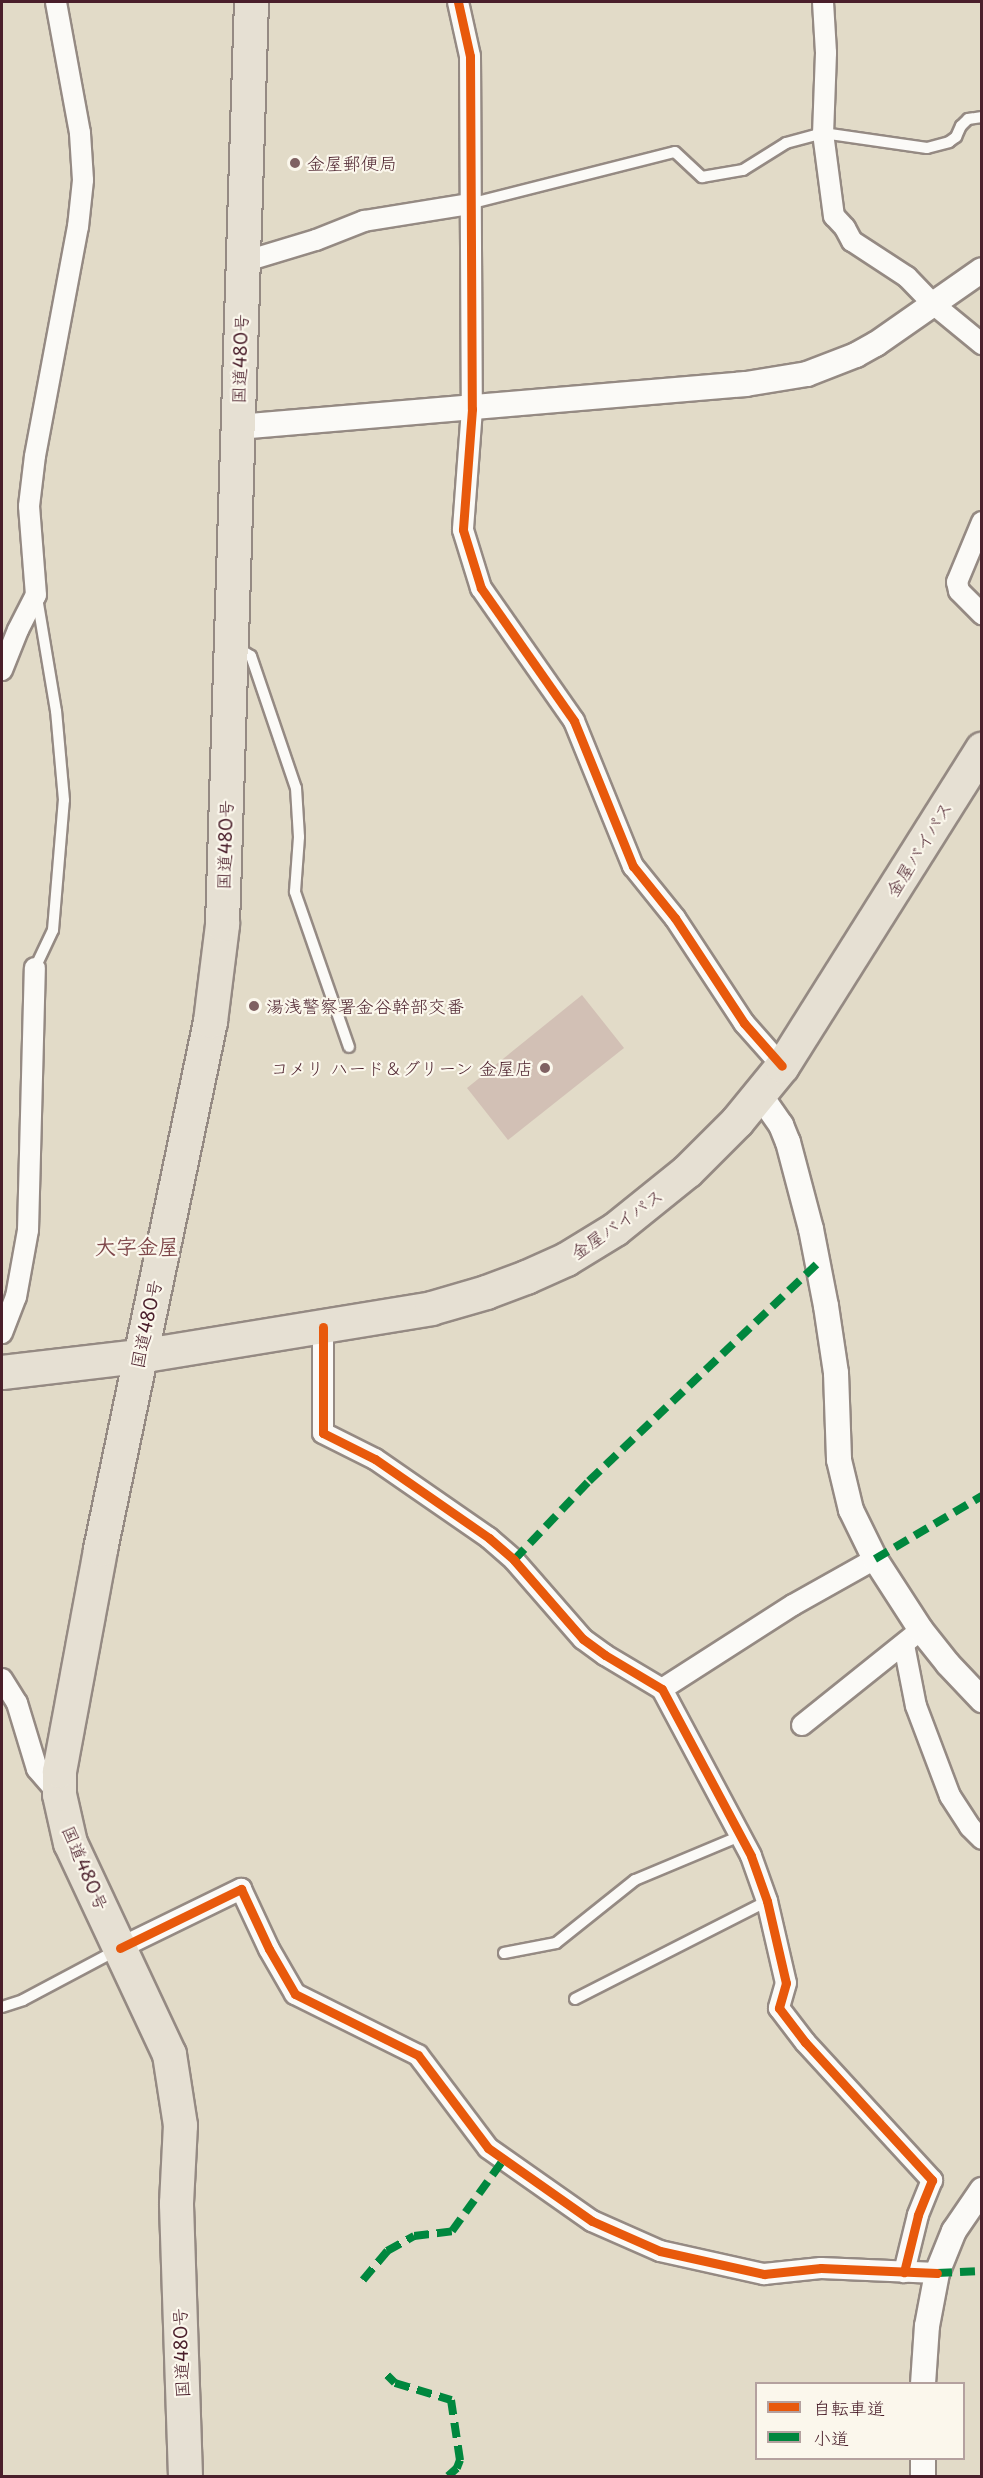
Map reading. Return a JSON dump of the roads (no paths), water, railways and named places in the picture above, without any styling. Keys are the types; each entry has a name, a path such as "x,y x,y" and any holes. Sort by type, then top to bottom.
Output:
{"highway":[{"name":"国道480号","path":"185,2476 176,2203 180,2125 169,2054 70,1843 59,1794 61,1748 139,1356 210,1021 222,924 251,2"},
{"name":"金屋バイパス","path":"2,1372 139,1356 431,1308 486,1292 566,1259 615,1229 662,1193 737,1121 760,1095 782,1066 981,749"}],"street":[{"path":"2,670 18,630 36,595 29,506 35,456 78,227 83,180 80,133 56,2"},
{"path":"458,2 470,56 469,204 472,409 463,530 481,588 574,721 633,866 675,918 744,1023 782,1066"},
{"path":"823,2 826,53 823,133 834,216 845,228 852,241 906,277 932,303 981,344"},
{"path":"243,262 316,240 364,221 469,204"},
{"path":"238,427 472,409 746,384 807,374 856,356 981,270"},
{"path":"981,522 957,582 959,591 981,614"},
{"path":"2,1333 16,1297 28,1230 35,968"},
{"path":"760,1095 781,1125 795,1162 826,1306 836,1373 841,1472 851,1510 913,1637 916,1706 950,1796 970,1827 981,1839"},
{"path":"323,1327 323,1433 375,1459 489,1539 514,1560 583,1639 662,1689 751,1856 767,1901 786,1983 779,2008 805,2042 932,2180 918,2215 904,2272"},
{"path":"662,1689 793,1605 875,1559"},
{"path":"913,1637 948,1664 981,1700"},
{"path":"802,1725 913,1637"},
{"path":"2,1678 17,1703 37,1769 59,1794"},
{"path":"120,1948 242,1889 269,1949 295,1994 418,2055 488,2148 592,2221 660,2252 764,2274 821,2268 937,2273"},
{"path":"923,2382 927,2326 937,2273 954,2231 981,2190"},
{"path":"923,2460 923,2476"}],"lane":[{"path":"469,204 675,152 702,177 743,170 786,143 823,133 927,148 949,142 956,137 961,126 968,119 981,117"},
{"path":"35,968 53,930 64,800 56,711 36,595"},
{"path":"231,644 251,656 296,788 299,837 295,892 349,1047"},
{"path":"504,1953 556,1943 635,1880 740,1836"},
{"path":"575,1999 767,1901"},
{"path":"2,2007 23,2000 120,1948"}],"place":[{"name":"金屋郵便局","path":"295,163"},
{"name":"湯浅警察署金谷幹部交番","path":"254,1006"},
{"name":"コメリ ハード＆グリーン 金屋店","path":"545,1068"}],"district":[{"name":"大字金屋","path":"137,1245"}]}
